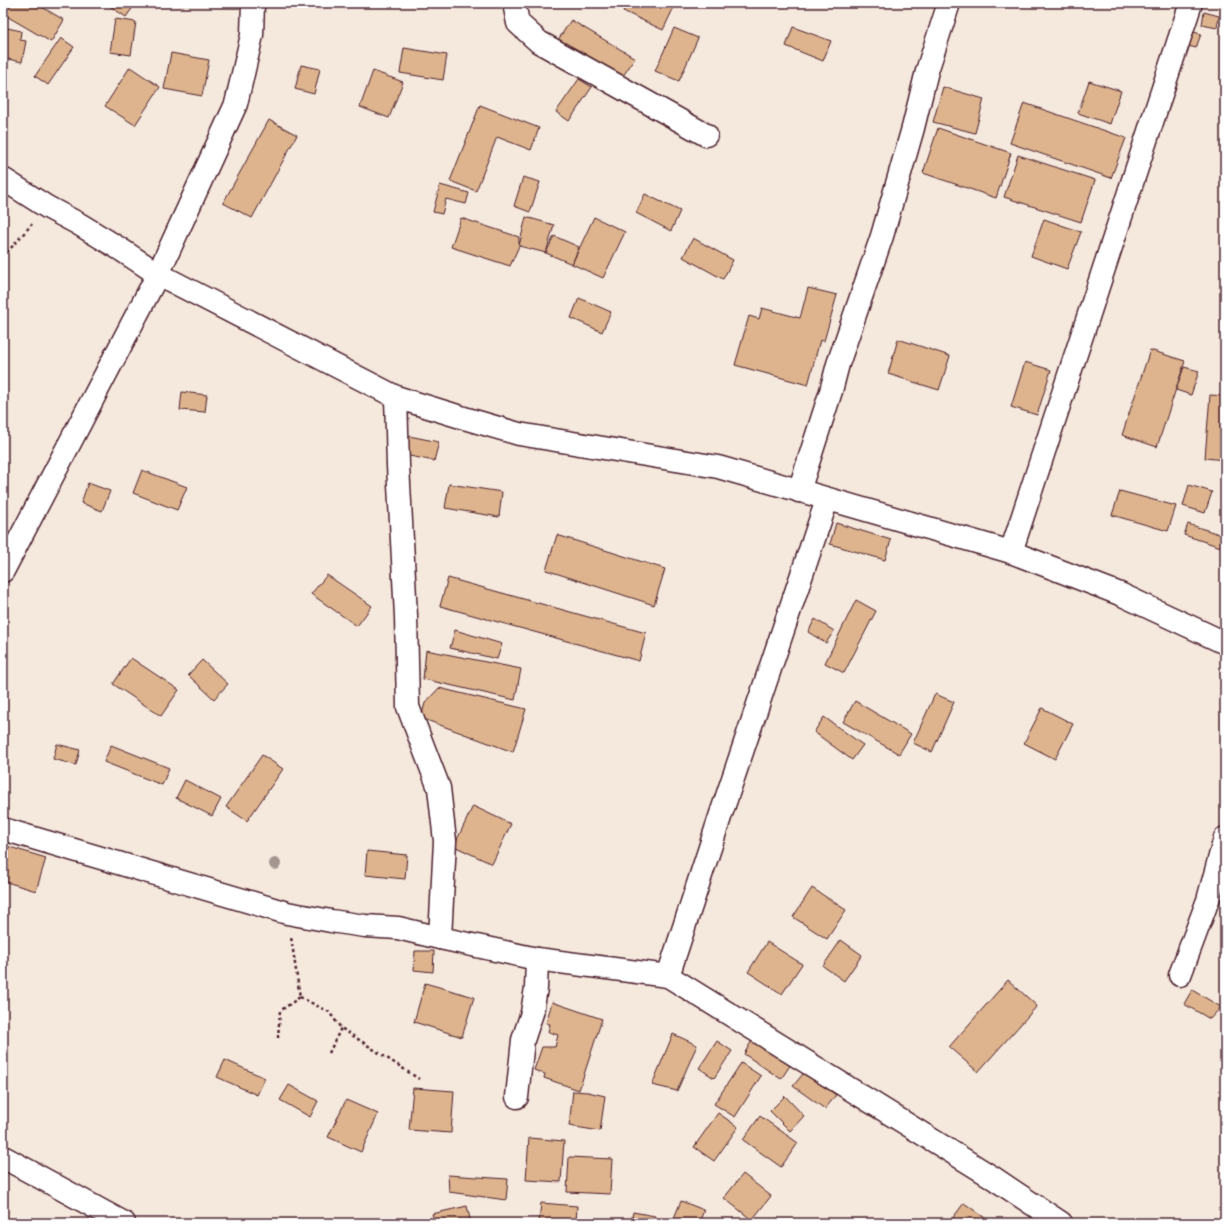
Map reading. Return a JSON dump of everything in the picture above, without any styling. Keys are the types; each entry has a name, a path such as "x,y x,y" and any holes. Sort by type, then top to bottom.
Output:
{"street":[{"path":"3,571 158,274 236,104 252,35 253,3"},
{"path":"514,3 518,23 539,42 706,135"},
{"path":"799,491 831,391 838,364 882,236 913,128 927,71 949,3"},
{"path":"1011,552 1191,3"},
{"path":"3,178 47,207 91,231 158,274 396,397 519,434 718,467 827,500 1011,552 1120,594 1225,643"},
{"path":"396,397 406,616 408,707 439,788 445,841 440,938"},
{"path":"668,976 827,500"},
{"path":"3,829 287,912 365,926 398,928 537,959 668,976 992,1178 1061,1223"},
{"path":"1180,975 1208,900 1225,838"},
{"path":"517,1097 523,1040 532,1013 536,988 537,959"},
{"path":"3,1157 124,1223"}],"path":[{"path":"3,257 47,207"},
{"path":"287,912 300,996"},
{"path":"300,996 329,1012 341,1028 419,1079"},
{"path":"278,1038 280,1011 300,996"},
{"path":"329,1053 341,1028"}],"building":[{"path":"9,3 35,3 64,20 51,42 3,14"},
{"path":"109,3 136,3 126,17 108,5"},
{"path":"627,3 670,3 675,5 663,30 623,11"},
{"path":"1204,12 1219,16 1217,28 1202,25"},
{"path":"115,19 136,22 131,55 110,52"},
{"path":"571,20 635,58 621,79 558,40"},
{"path":"3,27 21,31 20,40 26,41 22,62 3,58"},
{"path":"793,27 831,41 823,61 786,46"},
{"path":"674,28 698,38 679,81 655,71"},
{"path":"1186,30 1201,34 1196,48 1181,44"},
{"path":"61,38 74,47 48,85 35,76"},
{"path":"404,48 447,55 443,80 400,73"},
{"path":"171,53 209,60 202,96 164,89"},
{"path":"301,65 320,69 314,94 295,89"},
{"path":"130,67 160,87 135,125 105,106"},
{"path":"373,71 403,82 389,118 360,107"},
{"path":"579,79 592,87 569,121 556,112"},
{"path":"1089,81 1121,91 1110,124 1078,113"},
{"path":"943,87 984,99 975,133 933,122"},
{"path":"1024,103 1126,138 1111,178 1010,143"},
{"path":"480,105 539,128 531,150 497,137 476,191 450,181"},
{"path":"269,120 297,135 252,218 223,203"},
{"path":"938,128 1011,153 996,198 923,173"},
{"path":"1018,155 1095,180 1081,222 1004,197"},
{"path":"523,177 540,182 530,212 514,206"},
{"path":"440,185 469,193 466,204 446,199 442,214 433,212"},
{"path":"645,194 680,211 671,231 636,213"},
{"path":"526,217 554,225 546,253 519,246"},
{"path":"594,217 625,232 603,278 572,264"},
{"path":"461,218 519,237 519,246 510,266 451,247"},
{"path":"1044,219 1081,232 1067,269 1031,256"},
{"path":"554,236 579,247 572,264 546,253"},
{"path":"693,238 733,260 723,279 683,257"},
{"path":"808,288 837,295 824,341 820,340 808,385 735,365 749,316 759,319 762,308 800,318"},
{"path":"579,298 611,312 602,332 571,318"},
{"path":"898,339 950,356 939,390 888,374"},
{"path":"1150,350 1185,361 1157,447 1122,435"},
{"path":"1025,362 1051,370 1037,415 1011,407"},
{"path":"1184,367 1199,371 1191,395 1176,390"},
{"path":"182,392 207,395 205,412 180,410"},
{"path":"1210,395 1225,396 1225,460 1205,458"},
{"path":"404,435 439,442 434,461 400,454"},
{"path":"142,470 187,487 177,510 133,493"},
{"path":"88,483 110,491 102,511 81,503"},
{"path":"449,484 502,492 499,517 445,508"},
{"path":"1189,485 1212,492 1205,513 1183,506"},
{"path":"1120,491 1176,506 1168,531 1112,515"},
{"path":"836,523 891,540 885,560 830,544"},
{"path":"1188,524 1225,536 1224,548 1184,535"},
{"path":"557,535 665,569 654,605 546,570"},
{"path":"327,575 372,606 357,626 311,594"},
{"path":"448,578 646,633 639,661 440,606"},
{"path":"856,600 876,611 844,673 825,663"},
{"path":"815,619 834,631 826,643 808,632"},
{"path":"455,630 502,644 497,659 450,648"},
{"path":"426,650 521,669 515,700 423,679"},
{"path":"131,658 179,690 161,716 113,684"},
{"path":"202,660 228,684 214,699 188,675"},
{"path":"439,688 526,709 513,752 421,718 425,703"},
{"path":"935,694 954,702 932,752 913,743"},
{"path":"855,701 911,734 899,754 843,722"},
{"path":"1042,708 1073,724 1055,759 1024,743"},
{"path":"824,717 863,745 852,760 814,732"},
{"path":"57,744 80,750 76,765 53,759"},
{"path":"111,745 169,768 162,785 104,762"},
{"path":"262,755 283,769 247,821 226,807"},
{"path":"185,780 221,799 212,816 176,798"},
{"path":"473,806 511,824 492,864 454,846"},
{"path":"3,845 46,858 36,891 3,881"},
{"path":"367,851 407,855 405,879 365,875"},
{"path":"812,888 846,910 827,939 793,917"},
{"path":"841,940 862,955 844,981 823,966"},
{"path":"767,942 802,964 782,994 748,972"},
{"path":"415,951 434,951 433,972 414,970"},
{"path":"1008,980 1037,1006 978,1072 949,1047"},
{"path":"425,983 474,997 462,1037 414,1022"},
{"path":"1192,990 1221,1007 1210,1019 1184,1004"},
{"path":"552,1002 602,1019 579,1090 544,1078 545,1074 534,1070 542,1047 555,1047 558,1035 548,1032 550,1024 546,1023"},
{"path":"673,1034 697,1045 677,1091 652,1085"},
{"path":"753,1039 791,1064 781,1079 744,1054"},
{"path":"717,1041 732,1051 714,1078 699,1068"},
{"path":"225,1060 265,1078 257,1095 217,1077"},
{"path":"741,1063 761,1076 735,1117 714,1104"},
{"path":"803,1074 828,1082 825,1087 836,1095 825,1109 793,1086"},
{"path":"289,1085 318,1101 310,1117 280,1100"},
{"path":"413,1088 454,1091 451,1133 409,1130"},
{"path":"573,1091 588,1092 605,1096 600,1131 569,1126"},
{"path":"785,1096 804,1116 790,1131 770,1111"},
{"path":"346,1100 378,1114 361,1152 328,1137"},
{"path":"718,1113 738,1127 714,1161 694,1147"},
{"path":"760,1116 798,1143 781,1167 743,1140"},
{"path":"529,1138 564,1141 561,1182 526,1180"},
{"path":"569,1157 612,1159 610,1194 567,1192"},
{"path":"743,1174 771,1196 752,1220 724,1198"},
{"path":"448,1175 508,1179 506,1200 449,1192"},
{"path":"681,1201 704,1210 699,1223 672,1223"},
{"path":"541,1203 577,1206 576,1223 539,1223"},
{"path":"964,1203 992,1223 949,1223"},
{"path":"467,1206 471,1223 435,1223 432,1214"},
{"path":"633,1212 655,1216 654,1223 631,1223"}]}
